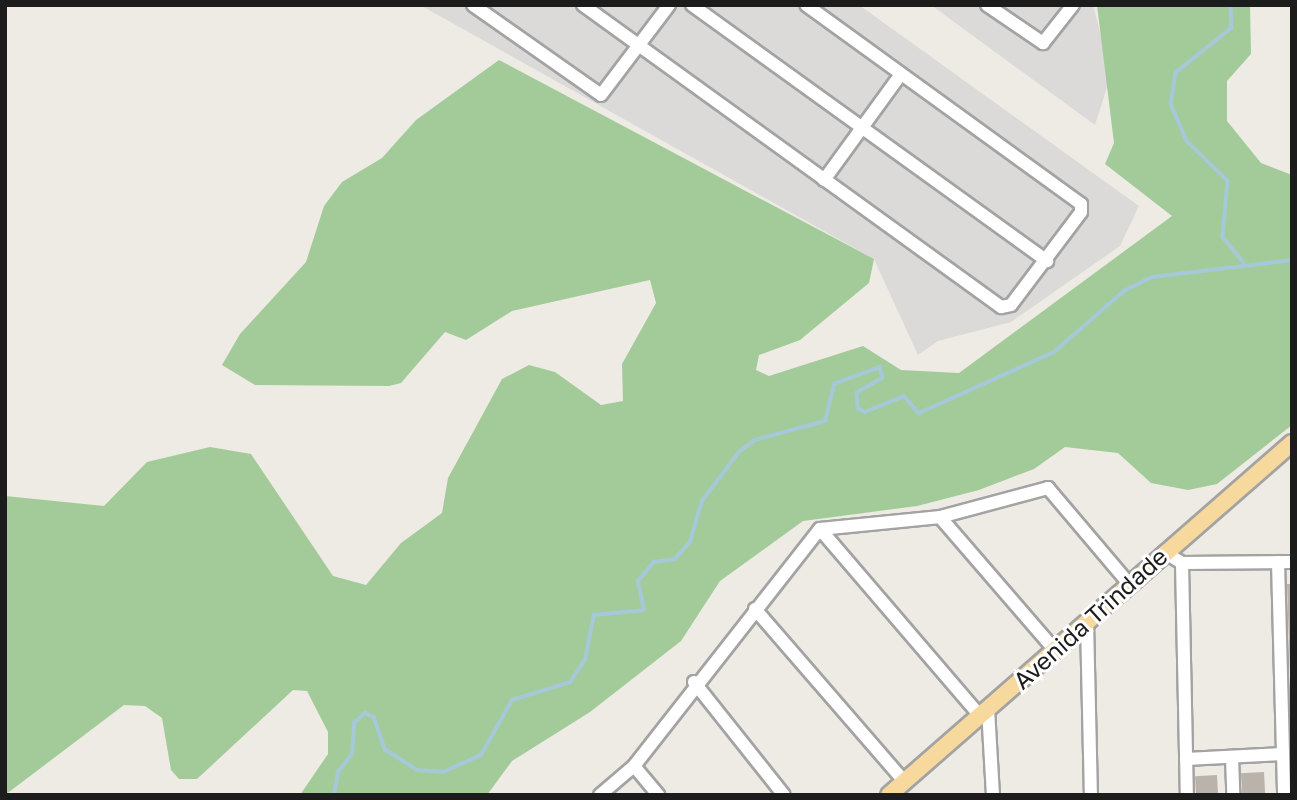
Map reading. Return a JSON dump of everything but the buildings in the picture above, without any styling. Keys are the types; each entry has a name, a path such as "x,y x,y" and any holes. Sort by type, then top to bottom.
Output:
{"main road":[{"name":"Avenida Trindade","path":"889,795 1164,552 1292,443"}],"street":[{"path":"473,5 600,94 669,5"},
{"path":"583,5 1001,307 1016,301 1081,212 1081,204 806,5"},
{"path":"692,5 1047,261"},
{"path":"987,5 1043,43 1073,5"},
{"path":"824,180 901,74"},
{"path":"600,795 634,766 694,682 820,528 940,517 1048,488 1129,584"},
{"path":"940,517 1055,650"},
{"path":"820,528 984,712 993,795"},
{"path":"1164,552 1182,564 1292,562"},
{"path":"1278,562 1284,795"},
{"path":"1182,564 1187,795"},
{"path":"755,609 904,781"},
{"path":"1087,622 1091,795"},
{"path":"694,682 784,795"},
{"path":"1186,758 1283,754"},
{"path":"1232,757 1233,795"},
{"path":"634,766 658,795"}],"shaded area":[{"path":"420,5 859,5 1139,206 1120,246 1011,322 938,341 918,355 874,259"},
{"path":"931,5 1093,5 1111,75 1095,125"}],"green space":[{"path":"1097,5 1250,5 1251,54 1227,81 1227,121 1261,163 1292,175 1292,425 1217,484 1188,490 1151,483 1118,453 1065,447 1034,469 979,490 917,506 803,521 720,581 681,641 590,712 512,761 487,795 300,795 328,754 328,732 307,691 293,690 197,779 179,779 171,770 162,718 145,706 124,705 5,795 5,496 104,506 147,462 210,447 251,454 333,576 366,585 401,543 442,513 448,478 502,379 529,365 555,372 601,405 623,401 622,364 656,303 650,280 512,311 466,340 445,332 401,383 389,386 255,385 222,365 240,334 306,262 324,206 342,182 382,158 416,120 499,60 874,259 869,283 800,340 759,355 756,370 769,376 863,346 901,370 959,373 1172,216 1105,164 1114,143"}],"waterway":[{"path":"1231,5 1232,28 1176,73 1171,104 1187,141 1228,181 1223,237 1244,263"},
{"path":"334,795 338,772 352,754 354,723 365,713 374,717 385,749 417,770 443,772 481,755 512,700 570,682 585,660 594,615 644,610 638,581 654,562 675,559 690,542 702,501 739,452 755,440 825,421 834,384 880,367 883,378 857,393 858,408 865,412 904,396 919,413 1054,352 1124,291 1152,277 1292,260"}]}
